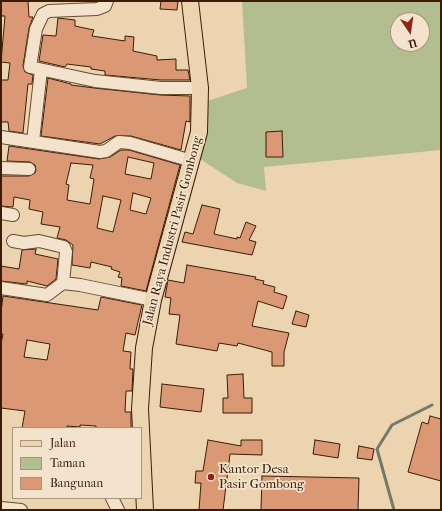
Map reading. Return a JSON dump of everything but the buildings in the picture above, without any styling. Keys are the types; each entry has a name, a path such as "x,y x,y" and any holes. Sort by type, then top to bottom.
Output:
{"main road":[{"name":"Jalan Raya Industri Pasir Gombong","path":"142,427 140,390 144,348 153,300 199,132 200,88 190,1"},
{"name":"Jalan Raya Industri Pasir Gombong","path":"142,430 146,510"}],"street":[{"path":"107,1 105,6 97,9 49,11 43,14 36,29 30,65 31,68 102,82 161,88 200,88"},
{"path":"33,141 41,70"},
{"path":"1,137 100,152 106,151 119,142 130,143 192,161"},
{"path":"1,168 29,169"},
{"path":"1,213 13,215"},
{"path":"13,241 24,244 39,241 64,247 66,252 63,283"},
{"path":"1,288 47,295 63,283 153,300"},
{"path":"112,499 118,510"},
{"path":"1,508 21,510"}],"green space":[{"path":"242,1 441,1 441,150 264,167 266,191 237,183 197,157 207,101 247,88"}],"waterway":[{"path":"394,510 377,449 392,425 432,405"}],"place":[{"name":"Kantor Desa Pasir Gombong","path":"211,477"}]}
